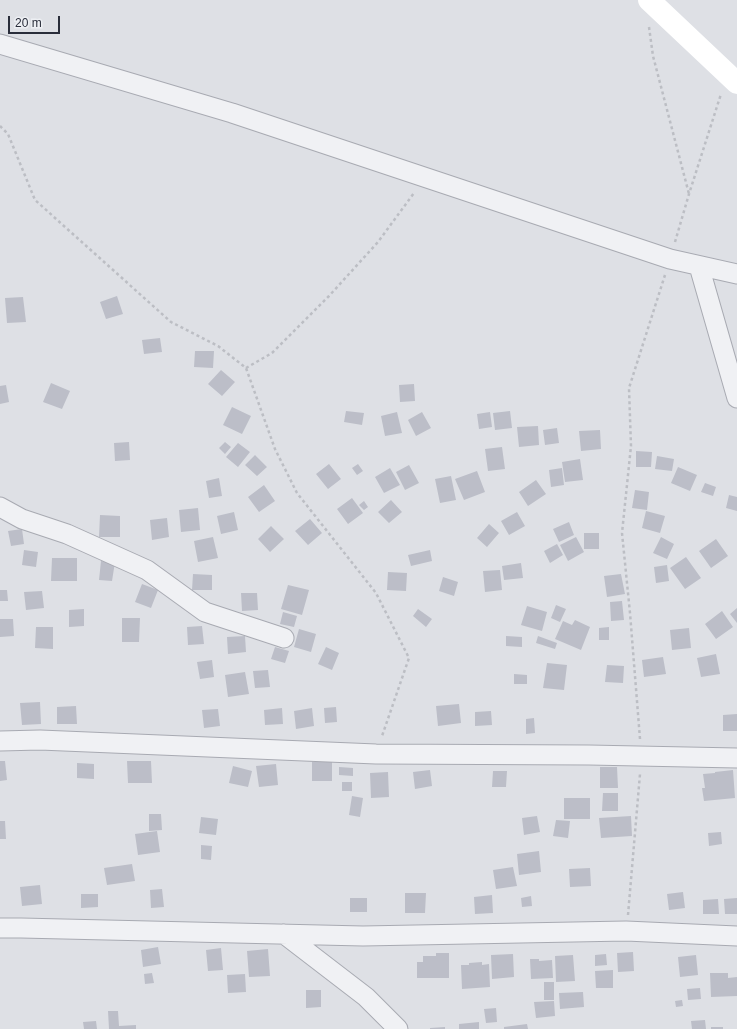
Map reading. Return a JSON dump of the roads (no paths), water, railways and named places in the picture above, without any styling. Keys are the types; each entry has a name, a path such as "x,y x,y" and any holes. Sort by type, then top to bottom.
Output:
{"main road":[{"path":"652,3 732,78"}],"street":[{"path":"0,44 232,113 670,260 737,274"},
{"path":"699,266 737,398"},
{"path":"0,507 22,519 67,534 147,570 205,612 284,638"},
{"path":"0,742 40,740 376,754 737,758"},
{"path":"0,928 363,936 626,931 737,936"},
{"path":"284,934 366,997 398,1029"}]}
